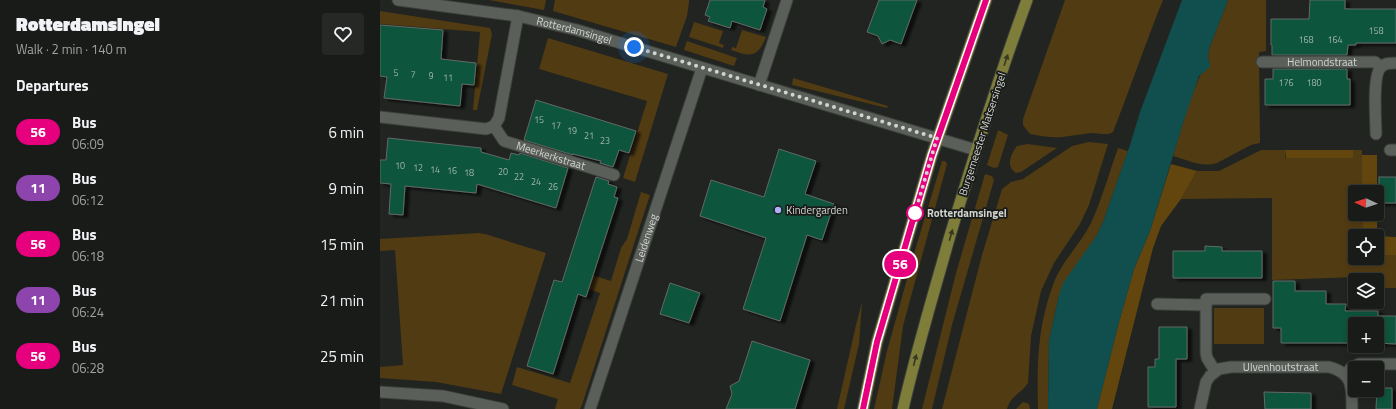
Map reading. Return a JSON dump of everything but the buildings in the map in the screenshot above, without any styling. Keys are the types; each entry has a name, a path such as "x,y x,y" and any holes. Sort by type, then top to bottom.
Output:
{"main road":[{"path":"863,409 877,342 937,138 986,0"},
{"name":"Burgemeester Matsersingel","path":"903,409 925,324 976,150 1027,0"}],"street":[{"name":"Rotterdamsingel","path":"404,0 518,16 577,30 976,150"},
{"path":"759,85 787,0"},
{"path":"380,117 486,129 494,126 499,118 518,16"},
{"name":"Helmondstraat","path":"1262,62 1375,62 1381,67"},
{"path":"1376,134 1376,82 1378,72 1381,67 1389,63 1396,63"},
{"name":"Leidenweg","path":"590,409 702,68"},
{"name":"Meerkerkstraat","path":"494,126 504,141 614,175"},
{"path":"1200,409 1206,382 1214,371 1206,353 1206,298 1265,299"},
{"path":"1157,304 1206,304"},
{"path":"1352,409 1352,386 1345,375 1350,368 1359,364 1396,364"},
{"name":"Ulvenhoutstraat","path":"1214,371 1224,367 1329,367 1338,369 1345,375"},
{"path":"380,392 444,396 503,409"}],"shaded area":[{"path":"489,0 546,0 544,10"},
{"path":"555,0 689,0 689,2 687,16 676,47 553,11"},
{"path":"1065,0 1163,0 1113,132 1111,133 1091,133 1050,137 1030,134 1023,125 1023,119"},
{"path":"1228,0 1266,0 1266,51 1259,52 1260,143 1251,145 1217,163 1206,165 1173,156 1195,87 1200,76 1210,64 1208,58 1209,49"},
{"path":"380,11 490,28 492,34 477,110 473,110 480,32 380,24"},
{"path":"694,22 723,31 719,43 724,45 723,48 689,37"},
{"path":"742,30 766,37 760,49 753,54 743,54 731,50 732,47 736,48"},
{"path":"548,38 668,74 635,182 623,178 647,101 539,69"},
{"path":"687,41 737,58 734,66 684,50"},
{"path":"793,78 888,106 887,108 792,85"},
{"path":"998,130 1008,135 998,167 994,168 987,165"},
{"path":"1089,142 1108,144 1089,205 1080,224 1054,263 1041,291 1031,336 1028,383 1011,401 1007,409 942,409 982,255 1002,189 1011,182 1023,179 1072,146"},
{"path":"1028,144 1057,148 1021,172 1016,173 1011,167 1011,156 1017,146"},
{"path":"1118,148 1128,151 1103,222 1097,235 1059,295 1049,340 1048,409 1038,409 1039,347 1048,301 1056,277 1091,223"},
{"path":"1261,150 1285,150 1285,158 1353,158 1353,150 1362,150 1362,185 1348,185 1348,221 1363,221 1363,229 1348,229 1348,265 1384,265 1384,255 1396,255 1396,288 1384,288 1384,273 1348,273 1348,277 1272,280 1272,198 1181,199 1197,171 1219,171"},
{"path":"1285,150 1353,150 1353,158 1286,158"},
{"path":"1362,155 1377,155 1377,185 1362,185"},
{"path":"942,161 945,161 947,164 903,326 892,409 874,409 887,351"},
{"path":"1171,164 1197,171 1181,199 1161,226 1153,248 1112,409 1097,409 1134,269 1150,231"},
{"path":"985,174 992,176 994,180 952,325 932,409 922,409 956,273"},
{"path":"641,192 650,195 582,405 580,409 555,409 558,399 512,385 517,367 570,383 600,293 574,284 579,271 611,281 621,248 627,239"},
{"path":"1363,221 1377,221 1377,229 1363,229"},
{"path":"479,233 546,253 501,394 436,382 380,378 380,367 403,365 395,250 380,251 380,239"},
{"path":"1384,236 1396,237 1396,255 1384,255"},
{"path":"862,302 859,344 844,409 837,409 856,325"},
{"path":"1214,308 1264,308 1264,344 1214,344"},
{"path":"1023,402 1029,404 1030,409 1016,409"}],"water":[{"path":"1182,0 1228,0 1209,49 1208,58 1210,67 1199,76 1150,231 1134,269 1097,409 1048,409 1049,340 1059,295 1063,283 1097,235 1103,222 1140,112"}],"bus line":[{"name":"56","path":"863,409 877,342 932,155 986,0"}],"place":[{"name":"Kindergarden","path":"778,210"},
{"name":"Rotterdamsingel","path":"915,213"}],"route":[{"path":"634,47 937,138 915,213"}]}
